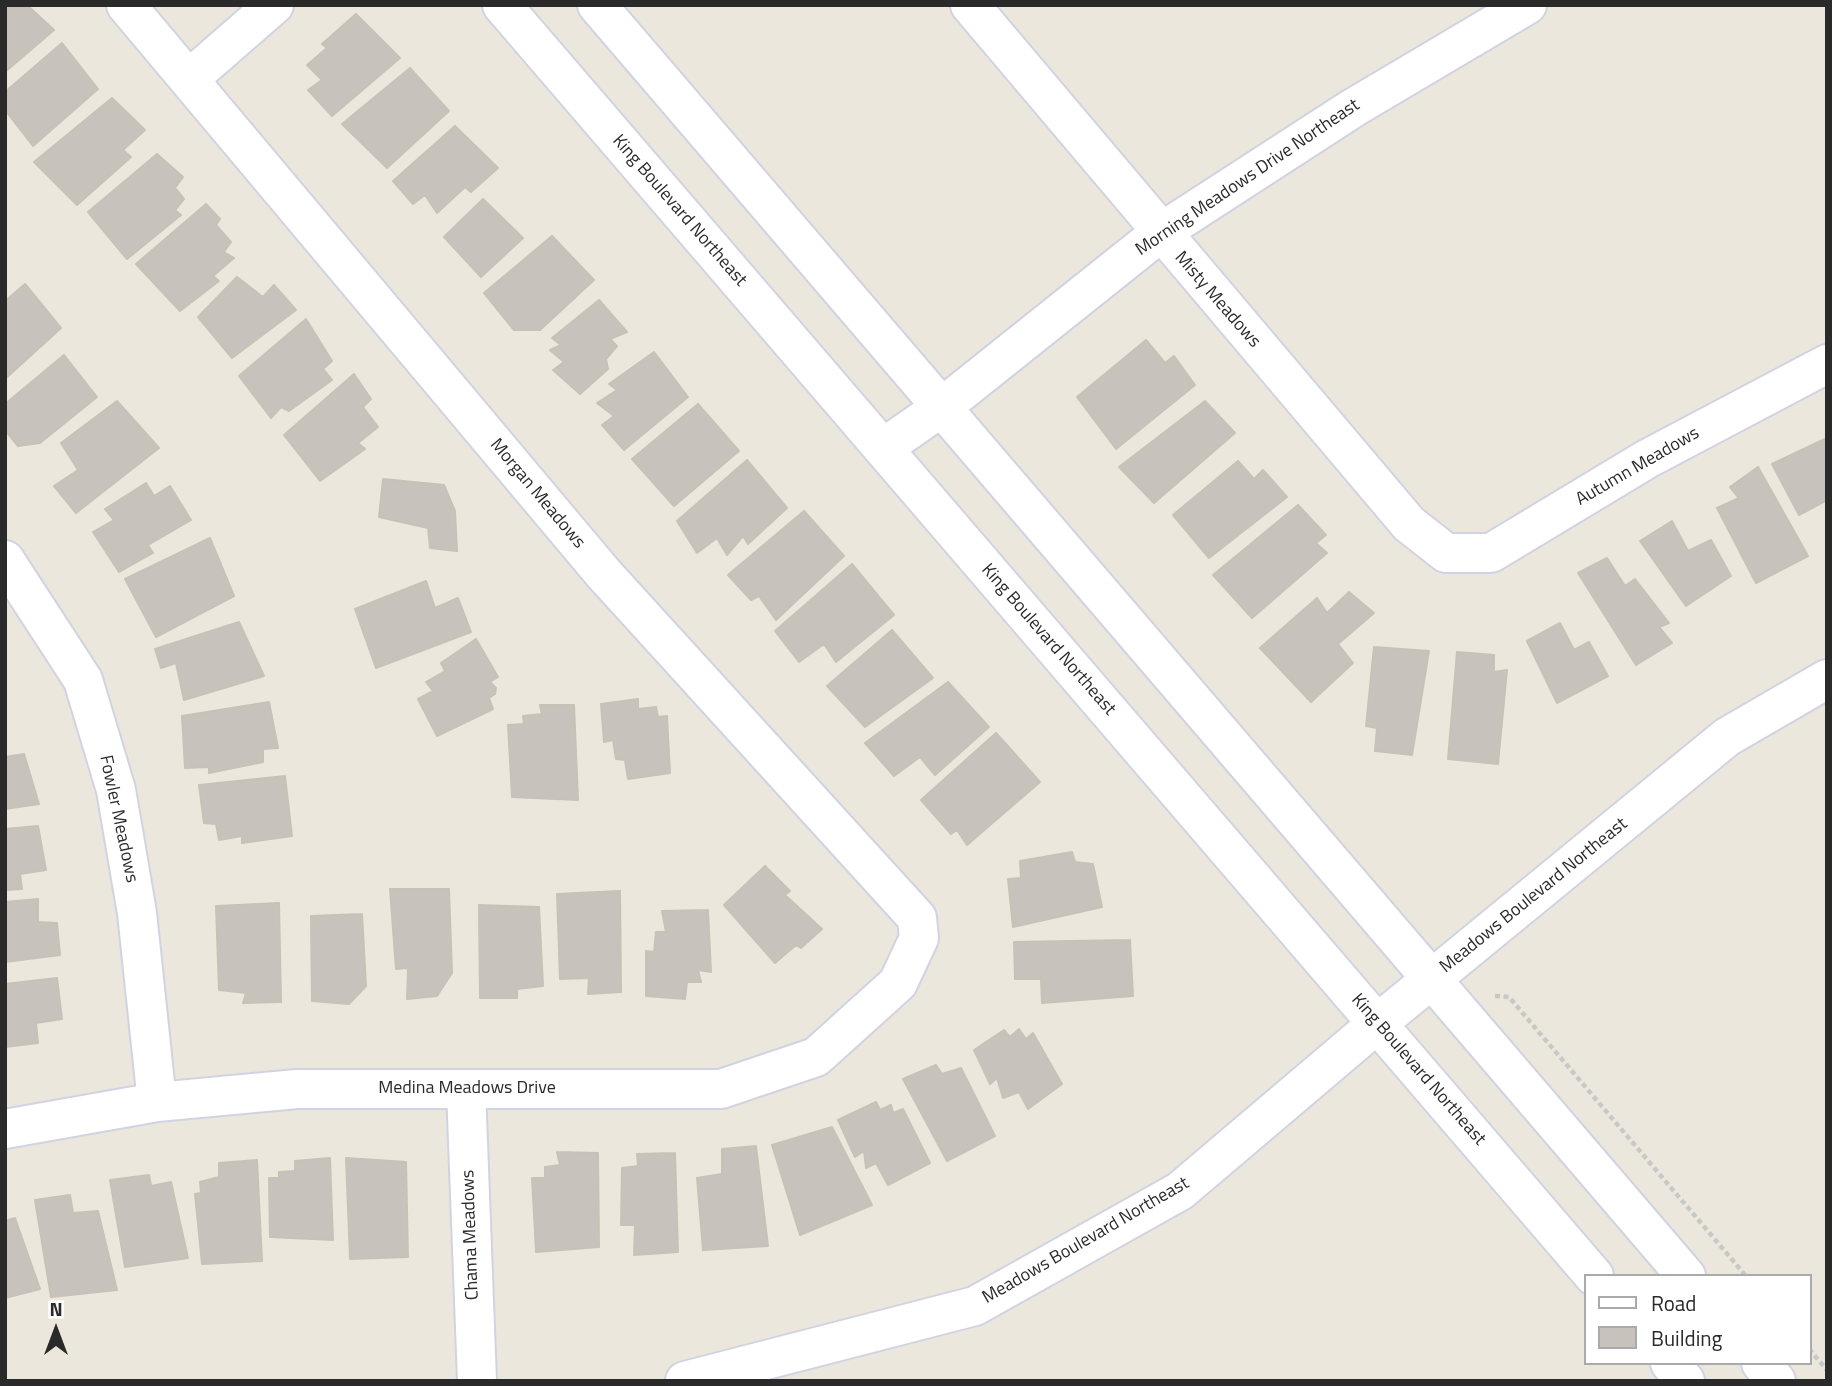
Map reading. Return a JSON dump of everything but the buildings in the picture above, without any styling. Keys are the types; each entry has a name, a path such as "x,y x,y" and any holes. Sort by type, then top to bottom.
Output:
{"street":[{"name":"Morgan Meadows","path":"127,5 603,573 917,918 919,938 898,983"},
{"path":"189,79 274,5"},
{"name":"King Boulevard Northeast","path":"502,5 1592,1274"},
{"path":"597,5 1684,1274"},
{"name":"Misty Meadows","path":"970,5 1160,233 1409,524 1446,553"},
{"name":"Morning Meadows Drive Northeast","path":"883,448 942,407 1160,233 1353,108 1527,5"},
{"name":"Autumn Meadows","path":"1446,553 1491,553 1647,459 1827,364"},
{"name":"Fowler Meadows","path":"5,560 83,680 116,790 137,913 157,1102"},
{"name":"Meadows Boulevard Northeast","path":"685,1381 975,1306 1180,1191 1378,1023 1727,737 1827,679"},
{"name":"Medina Meadows Drive","path":"5,1129 157,1102 297,1089 721,1089 816,1057 898,983"},
{"name":"Chama Meadows","path":"466,1089 477,1381"},
{"path":"1672,1365 1685,1381"},
{"path":"1763,1365 1776,1381"}],"path":[{"path":"1811,1351 1827,1370"}]}
